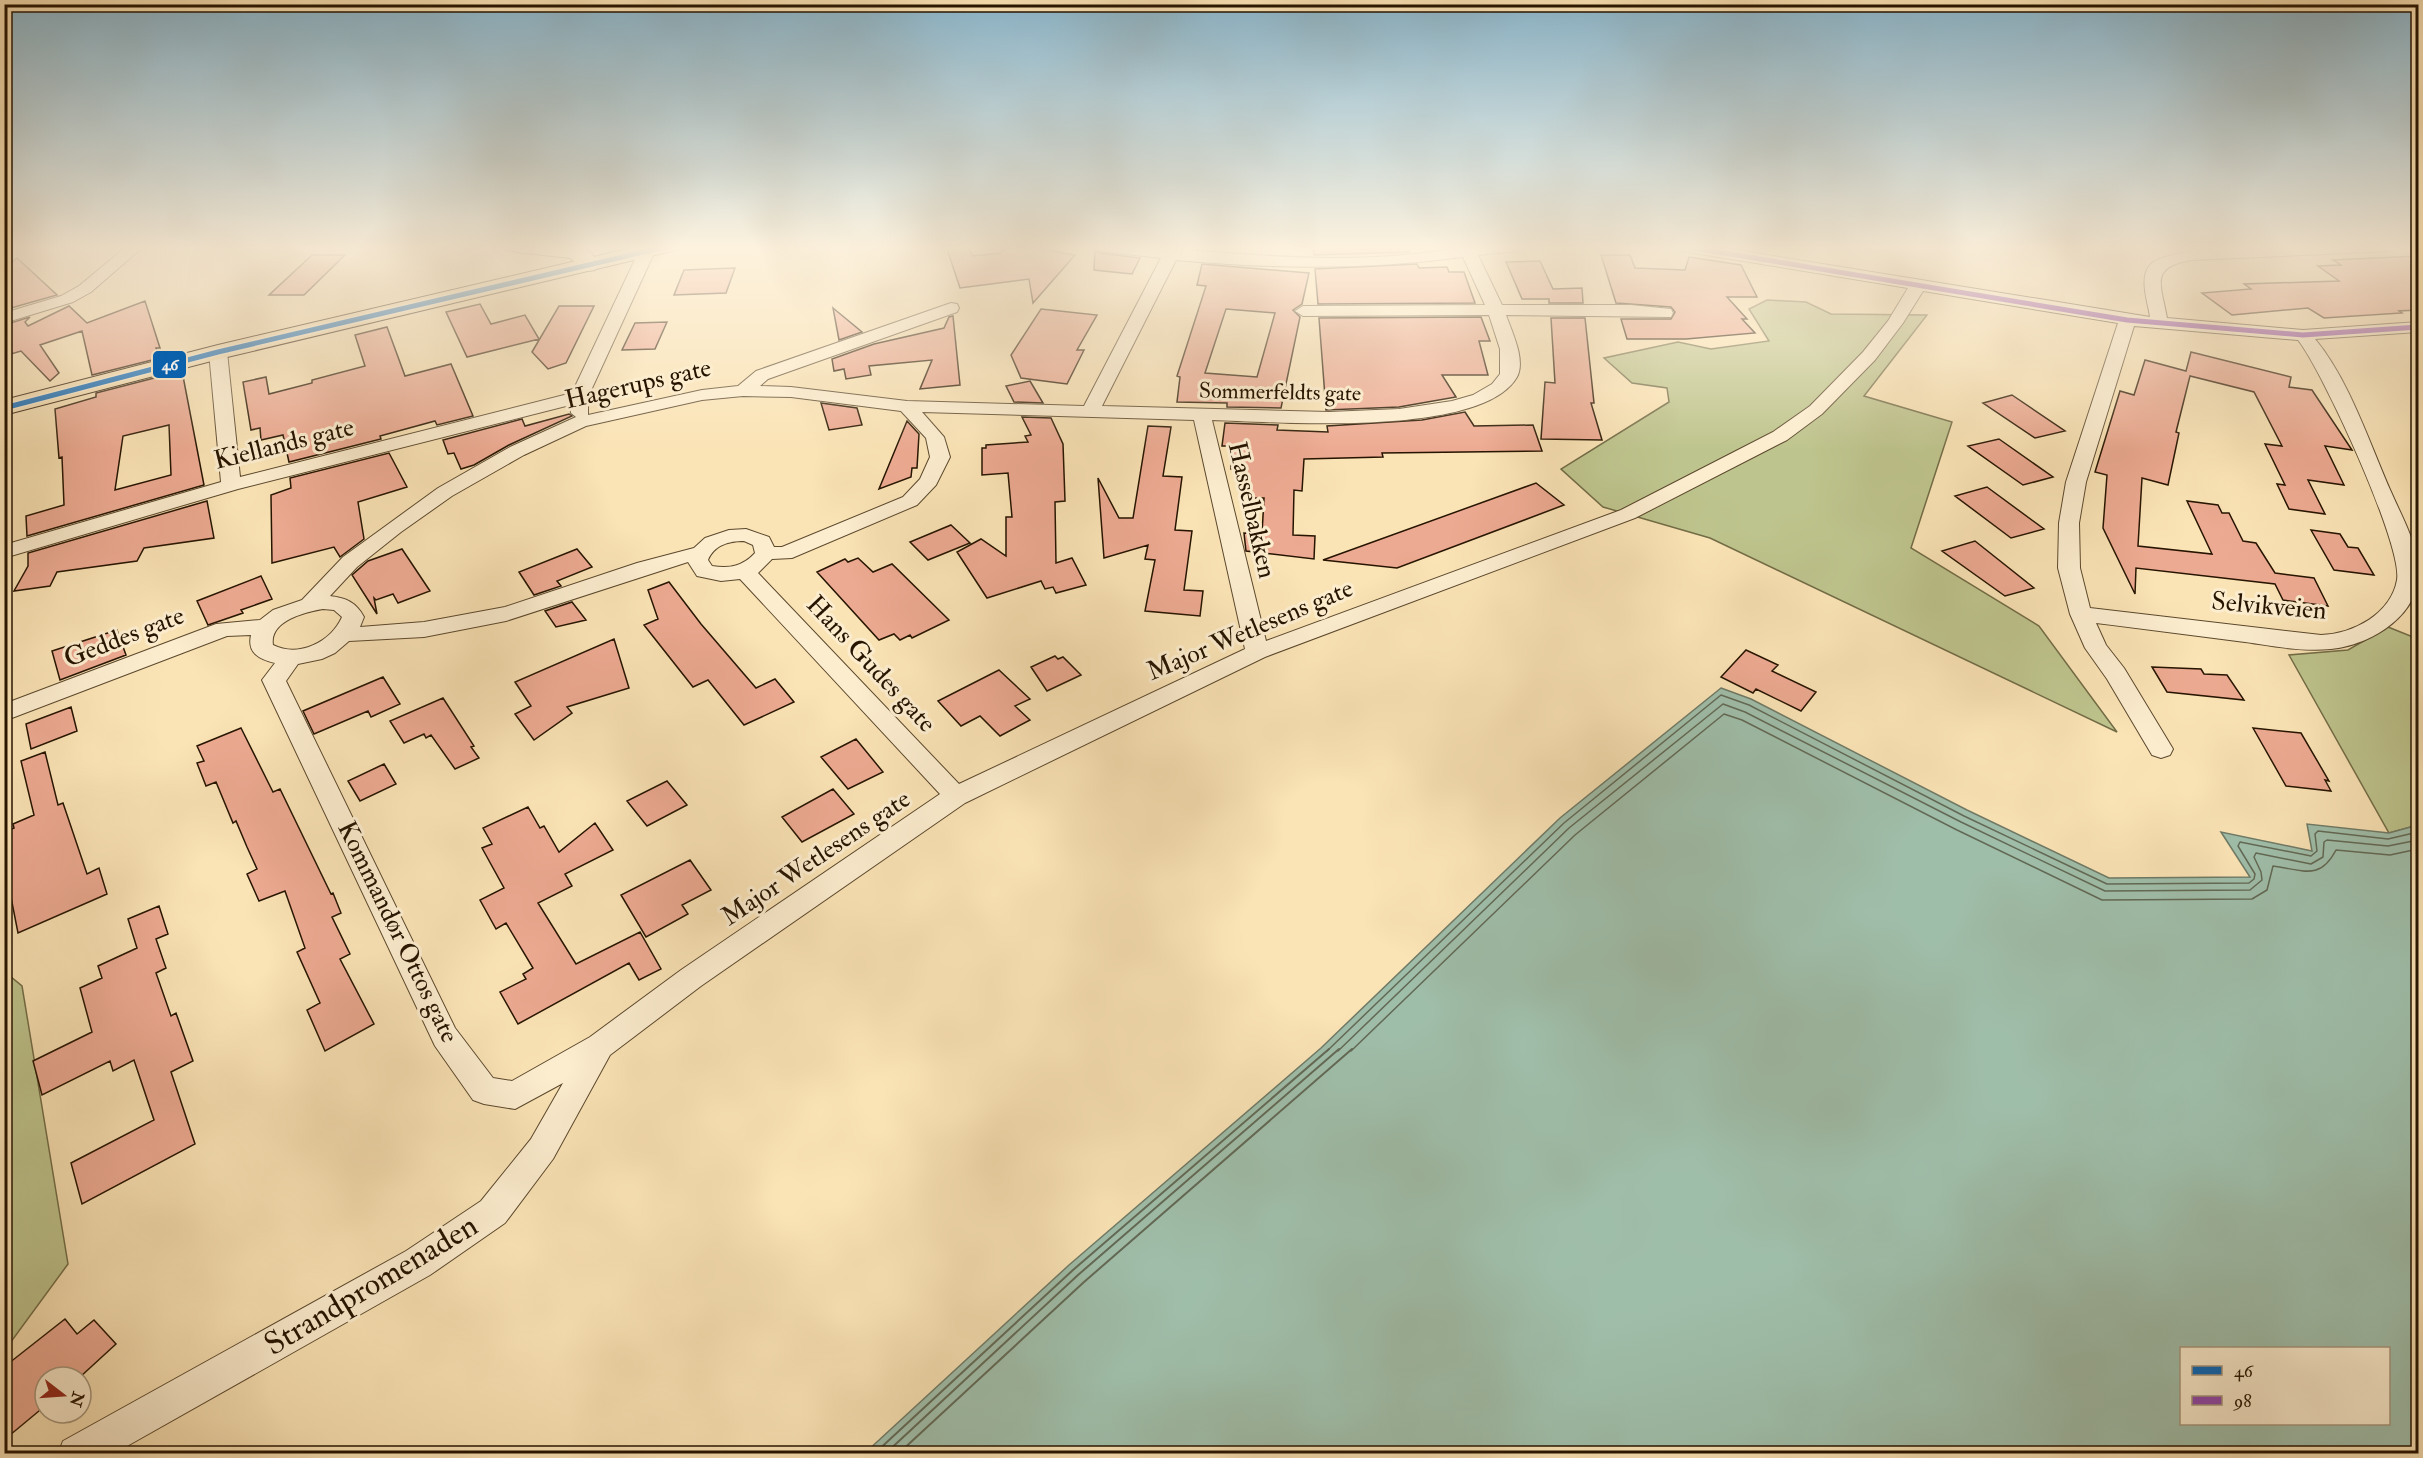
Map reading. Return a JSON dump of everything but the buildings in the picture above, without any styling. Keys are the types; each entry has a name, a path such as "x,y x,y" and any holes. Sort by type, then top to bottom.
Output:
{"main road":[{"path":"4,408 218,352 379,314"}],"street":[{"path":"580,422 579,397 623,314"},
{"path":"743,391 762,375 934,314"},
{"path":"1090,411 1140,314"},
{"name":"Sommerfeldts gate","path":"907,406 1329,418 1371,417 1438,409 1478,401 1499,389 1510,374 1510,359 1498,314"},
{"name":"Major Wetlesens gate","path":"600,1046 691,978 956,796 1257,652 1628,514 1780,436 1816,410 1869,356 1900,314"},
{"path":"2091,314 2160,324 2303,335 2418,327"},
{"path":"2158,314 2160,324"},
{"path":"2127,320 2076,482 2069,523 2069,568 2081,614 2096,648 2116,674 2161,749"},
{"name":"Selvikveien","path":"2081,614 2296,641 2326,642 2348,639 2377,625 2402,600 2408,578 2407,557 2399,533 2337,390 2316,351 2303,335"},
{"path":"218,352 231,485"},
{"name":"Hagerups gate","path":"310,604 350,562 445,492 517,451 580,422 702,395 743,391 790,392 907,406"},
{"name":"Kiellands gate","path":"4,552 231,485 579,397"},
{"path":"699,553 699,566 712,574 723,575 744,571 754,566 766,553 785,553 910,501 929,481 940,457 935,437 907,406"},
{"name":"Hasselbakken","path":"1202,415 1257,652"},
{"path":"345,634 378,636 469,622 553,600 663,561 699,553 713,541 735,535 746,535 762,541 766,553"},
{"name":"Hans Gudes gate","path":"744,571 956,796"},
{"path":"335,603 351,611 353,617 345,634 321,650 291,657 278,657 262,650 259,643 266,627 288,611 310,604 335,603"},
{"name":"Geddes gate","path":"4,713 224,629 266,627"},
{"name":"Kommandør Ottos gate","path":"291,657 274,680 445,1037 484,1090 515,1095 600,1046"},
{"name":"Strandpromenaden","path":"76,1454 418,1263 493,1212 542,1149 600,1046"}],"green space":[{"path":"1752,314 1927,315 1864,396 1952,422 1911,548 2039,626 2117,732 1710,538 1603,507 1561,469 1669,402 1667,388 1632,383 1604,358 1678,342 1711,349 1769,341"},
{"path":"2388,627 2418,639 2418,825 2389,833 2289,655 2348,650"},
{"path":"5,972 22,986 68,1264 5,1350"}],"water":[{"path":"1721,688 1751,699 1967,810 2109,878 2250,877 2221,832 2312,851 2307,824 2389,833 2418,825 2418,1453 865,1453 1069,1265 1321,1048 1560,818"}],"transit line":[{"name":"46","path":"4,408 218,352 380,314"},
{"name":"98","path":"2091,314 2127,320 2303,335 2418,327"}]}
